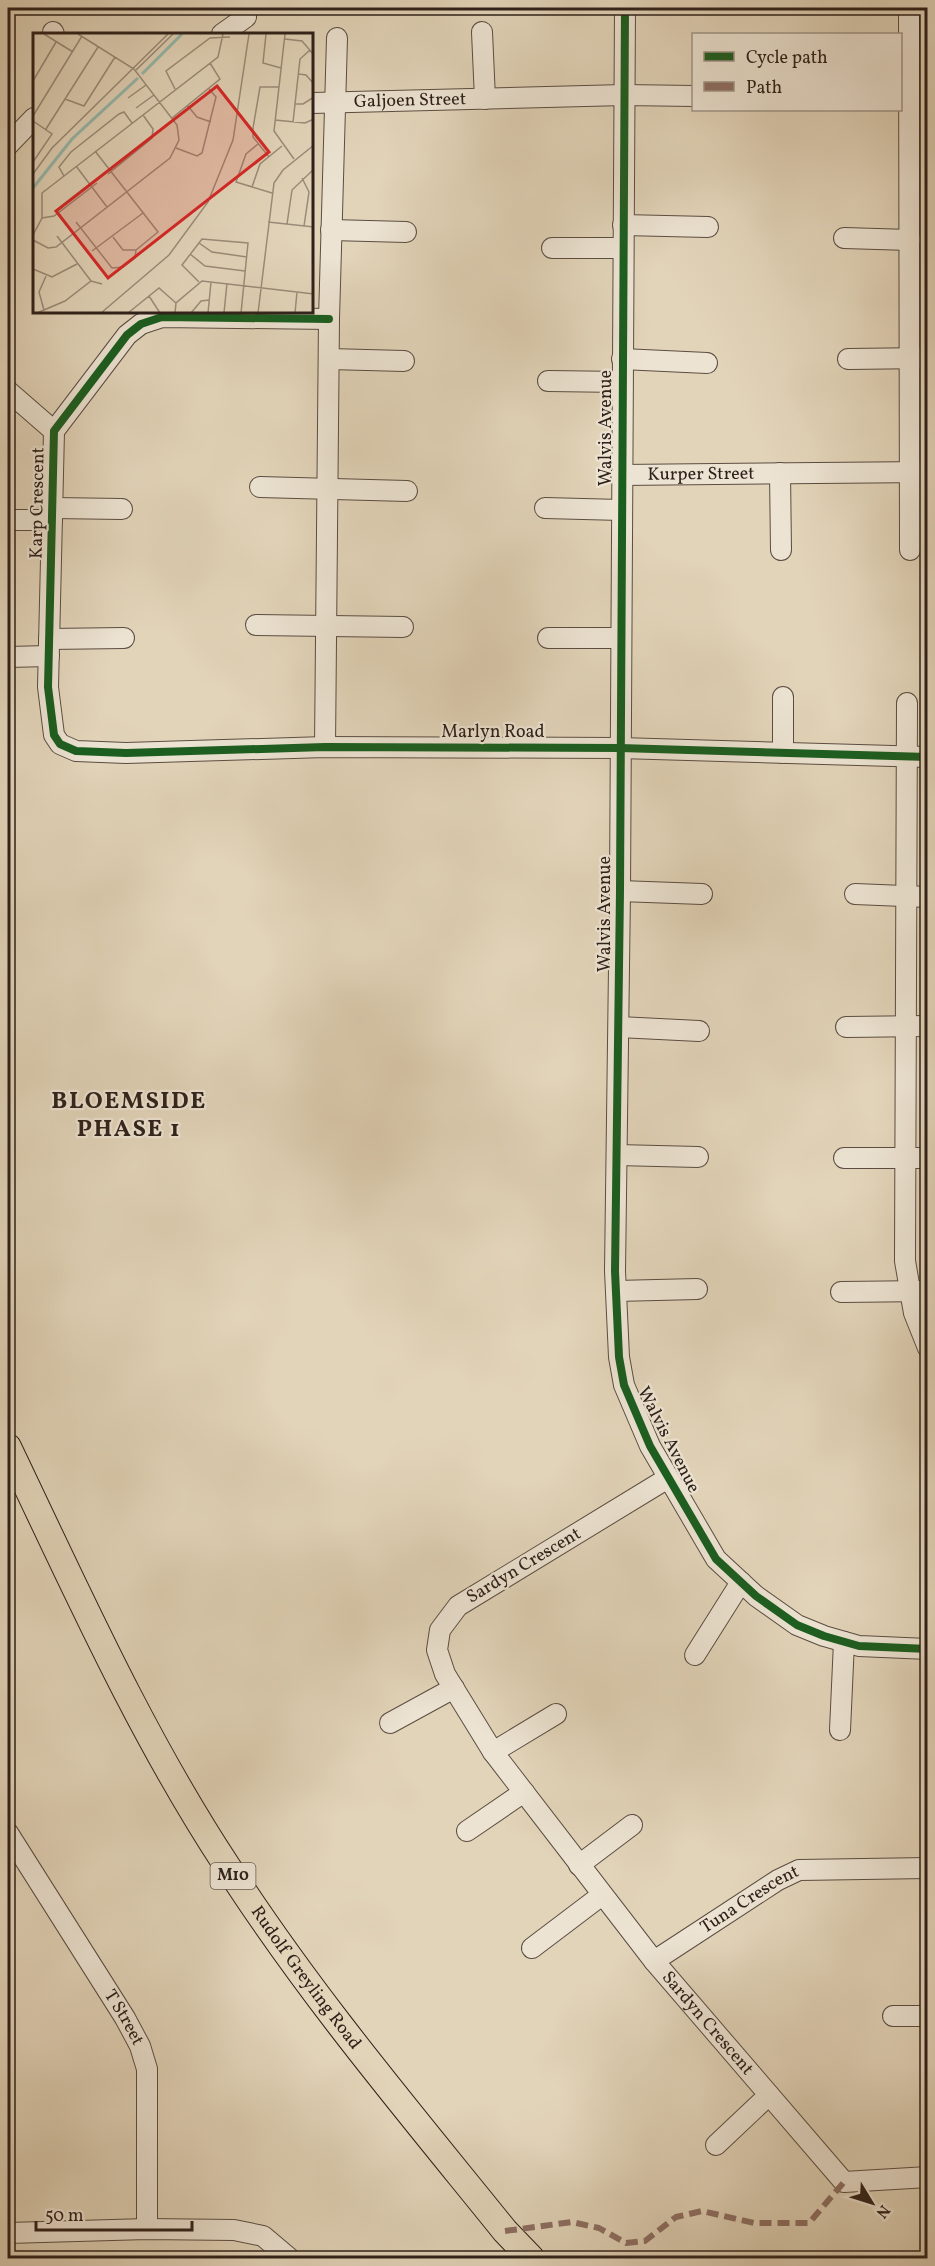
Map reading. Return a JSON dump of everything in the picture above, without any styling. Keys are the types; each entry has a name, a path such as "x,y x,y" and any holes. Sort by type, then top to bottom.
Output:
{"main road":[{"name":"Rudolf Greyling Road","path":"8,1447 106,1653 161,1758 226,1865 346,2034 505,2232 531,2259"}],"street":[{"name":"Walvis Avenue","path":"624,8 620,638 621,891 616,1291 619,1357 624,1385 637,1419 668,1478 716,1559 756,1596 797,1625 844,1642 859,1646 927,1648"},
{"path":"909,8 919,358 919,472 910,550"},
{"path":"223,33 246,17"},
{"name":"Galjoen Street","path":"482,32 485,99"},
{"name":"Galjoen Street","path":"334,104 338,38"},
{"path":"624,95 692,96"},
{"name":"Galjoen Street","path":"314,103 624,95"},
{"path":"325,747 329,319 334,104"},
{"path":"8,145 33,119"},
{"path":"623,225 708,227"},
{"path":"331,230 406,232"},
{"path":"844,238 916,231"},
{"path":"552,248 623,248"},
{"name":"Karp Crescent","path":"60,744 54,735 48,687 54,431 127,335 141,324 162,317 209,315 329,319"},
{"path":"848,359 919,358"},
{"path":"329,359 404,361"},
{"name":"Walvis Avenue","path":"622,359 707,363"},
{"name":"Walvis Avenue","path":"548,381 622,382"},
{"path":"8,391 54,431"},
{"name":"Kurper Street","path":"621,475 919,472"},
{"name":"Kurper Street","path":"780,473 781,550"},
{"path":"260,487 407,492"},
{"name":"Karp Crescent","path":"8,520 122,508"},
{"name":"Walvis Avenue","path":"545,508 621,510"},
{"path":"256,625 403,627"},
{"path":"8,657 49,648 124,638"},
{"path":"548,638 620,638"},
{"path":"783,697 783,753"},
{"path":"907,703 905,1261 919,1291 914,1313 927,1348"},
{"name":"Marlyn Road","path":"60,744 76,751 126,753 325,747 620,748 927,757"},
{"name":"Walvis Avenue","path":"621,891 702,894"},
{"path":"855,894 927,897"},
{"path":"846,1028 927,1026"},
{"path":"619,1027 699,1031"},
{"path":"617,1155 698,1157"},
{"path":"844,1158 927,1158"},
{"path":"616,1291 697,1289"},
{"path":"841,1292 919,1291"},
{"name":"Sardyn Crescent","path":"668,1478 458,1606 440,1630 437,1650 446,1674 493,1752 602,1895 654,1961 844,2182 927,2177"},
{"path":"695,1655 741,1582"},
{"path":"840,1730 844,1642"},
{"path":"390,1723 454,1688"},
{"path":"493,1752 556,1714"},
{"path":"467,1831 524,1792"},
{"path":"579,1864 632,1825"},
{"name":"T Street","path":"8,1833 125,2018 140,2046 147,2069 147,2229"},
{"name":"Tuna Crescent","path":"654,1961 778,1880 799,1870 927,1868"},
{"path":"532,1948 602,1895"},
{"path":"893,2016 927,2016"},
{"path":"717,2145 769,2095"},
{"path":"8,2233 147,2229 234,2230 263,2236 289,2259"}],"marked path":[{"path":"505,2231 572,2222 599,2228 626,2243 645,2241 676,2217 702,2211 754,2223 809,2223 844,2182"}],"cycle path":[{"path":"625,8 620,891 615,1271 619,1357 624,1385 650,1446 716,1559 756,1596 797,1625 824,1636 859,1646 928,1649"},
{"path":"329,319 162,317 141,324 127,335 54,431 48,687 54,735 60,744 76,751 126,753 325,747 620,748 928,757"}],"district":[{"name":"BLOEMSIDE PHASE 1","path":"129,1116"}]}
